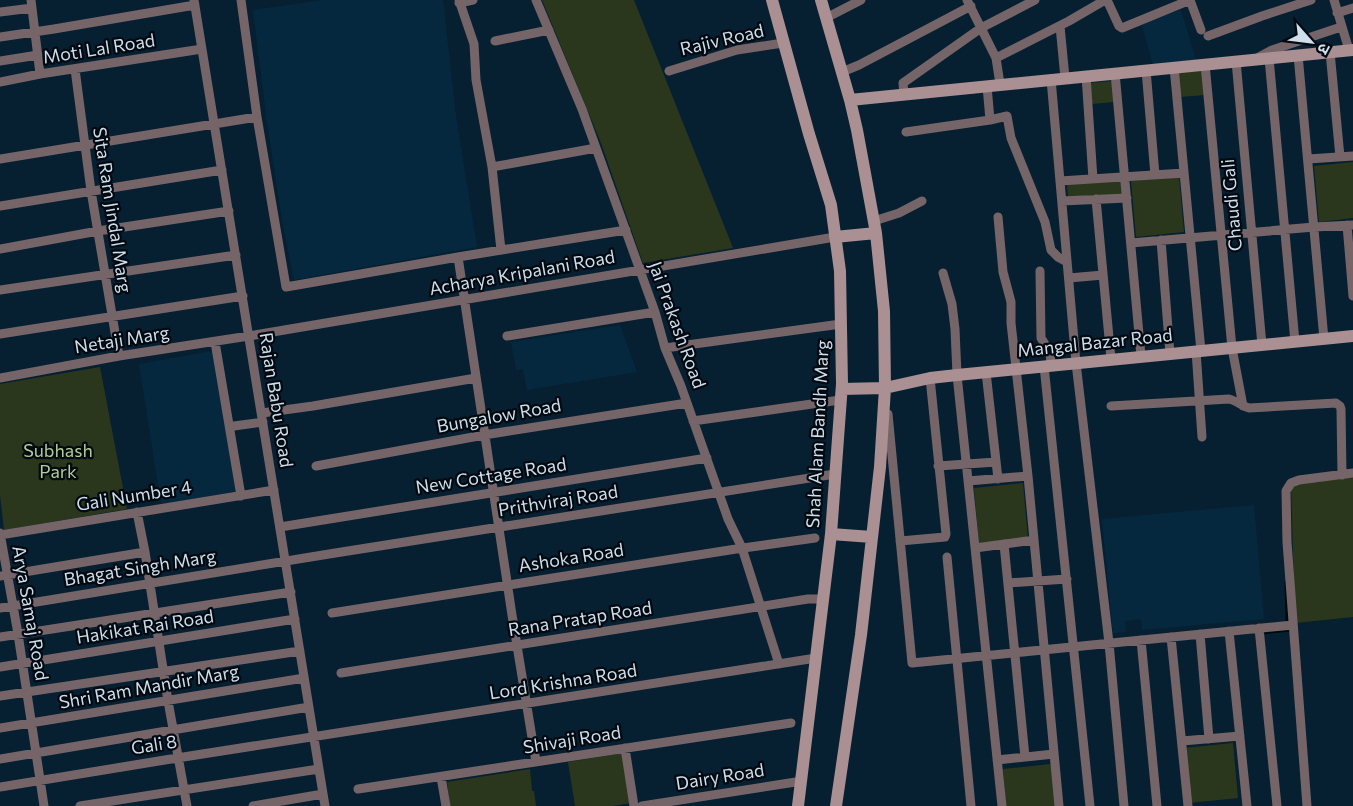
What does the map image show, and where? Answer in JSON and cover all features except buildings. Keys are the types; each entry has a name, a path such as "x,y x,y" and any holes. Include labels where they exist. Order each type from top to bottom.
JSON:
{"street":[{"path":"241,0 257,117 286,287 626,230"},
{"path":"473,0 459,2 474,44 476,80 492,167 501,250"},
{"name":"Jai Prakash Road","path":"536,0 596,148 655,312 665,348 728,519 741,548 779,664"},
{"name":"Shah Alam Bandh Marg","path":"771,0 831,205 840,272 841,395 836,474 824,599 798,806"},
{"path":"821,0 850,100 875,227 884,311 885,388 879,473 861,635 836,806"},
{"path":"826,18 861,0"},
{"path":"1012,0 1017,9"},
{"path":"904,94 903,82 981,28 1035,0"},
{"path":"996,58 1106,0 1122,28 1190,0 1205,33 1311,0"},
{"path":"850,100 1351,50 1341,27 1334,0"},
{"path":"0,36 54,29 195,2"},
{"name":"Rajan Babu Road","path":"195,2 325,806"},
{"path":"842,72 859,65 969,3 996,58 1000,84"},
{"path":"0,12 31,4 40,74"},
{"path":"1337,13 1353,8"},
{"path":"1060,26 1065,78"},
{"path":"1255,59 1272,50 1341,27"},
{"path":"495,41 549,30"},
{"name":"Rajiv Road","path":"669,70 737,50 783,43"},
{"name":"Moti Lal Road","path":"0,82 202,49"},
{"path":"1330,52 1340,157"},
{"path":"0,62 38,55"},
{"path":"1298,55 1324,339"},
{"path":"1269,58 1295,342"},
{"name":"Chaudi Gali","path":"1236,61 1262,345"},
{"path":"1205,64 1232,348 1243,406"},
{"path":"1174,67 1190,237 1202,437"},
{"name":"Sita Ram Jindal Marg","path":"75,69 91,191 119,356"},
{"path":"1146,70 1155,175"},
{"path":"1115,73 1141,356"},
{"path":"1086,76 1093,179"},
{"path":"1051,80 1076,363 1109,643 1124,806"},
{"path":"987,86 990,120"},
{"path":"906,132 1007,116 1011,138 1045,222 1051,250 1067,262"},
{"path":"0,159 257,117"},
{"path":"492,167 596,148"},
{"path":"1308,159 1353,156"},
{"path":"0,206 222,170"},
{"path":"1060,181 1184,173"},
{"path":"1062,201 1127,198"},
{"path":"1096,199 1111,359"},
{"path":"836,237 875,227 922,201"},
{"path":"0,249 229,211"},
{"path":"998,217 1003,272 1011,302 1011,323 1059,806"},
{"path":"1131,243 1350,225 1353,296"},
{"name":"Acharya Kripalani Road","path":"249,336 836,237"},
{"path":"1161,240 1170,354"},
{"path":"0,290 236,255"},
{"path":"458,257 536,762"},
{"path":"1040,271 1041,338 1050,352 1047,365 1090,806"},
{"path":"943,273 952,304 956,339 957,375 1002,806"},
{"path":"1068,278 1103,275"},
{"path":"0,334 243,296"},
{"path":"507,336 655,312"},
{"path":"665,348 841,324"},
{"name":"Netaji Marg","path":"0,378 119,356 249,336"},
{"name":"Mangal Bazar Road","path":"841,395 930,378 1353,336"},
{"path":"215,342 241,496"},
{"path":"986,372 998,479"},
{"path":"234,426 262,417 313,406 476,378"},
{"path":"900,541 945,537 946,534 930,378"},
{"path":"885,388 912,663 1293,625"},
{"path":"693,421 841,395"},
{"path":"1111,405 1230,399 1249,408 1336,403 1341,409 1342,475"},
{"name":"Bungalow Road","path":"316,466 484,435 687,403"},
{"name":"New Cottage Road","path":"280,527 707,458"},
{"path":"938,466 996,462"},
{"path":"879,473 894,479"},
{"path":"1307,806 1287,542 1286,491 1291,483 1299,480 1353,473"},
{"name":"Prithviraj Road","path":"285,561 836,474"},
{"path":"969,482 1028,476"},
{"name":"Gali Number 4","path":"0,534 274,490"},
{"path":"137,512 177,758 187,806"},
{"name":"Arya Samaj Road","path":"0,534 4,576 18,634 44,806"},
{"path":"831,534 872,537"},
{"name":"Ashoka Road","path":"332,613 815,538"},
{"path":"975,548 1034,540"},
{"path":"1004,544 1025,757"},
{"path":"4,576 145,552"},
{"path":"947,556 971,806"},
{"name":"Bhagat Singh Marg","path":"0,608 285,561"},
{"path":"1008,584 1067,579"},
{"path":"0,637 291,592"},
{"name":"Rana Pratap Road","path":"341,673 808,599 824,599"},
{"name":"Hakikat Rai Road","path":"0,667 295,619"},
{"path":"1259,628 1277,806"},
{"path":"1230,632 1247,806"},
{"path":"1200,634 1209,739"},
{"path":"1171,637 1188,806"},
{"path":"1141,640 1156,806"},
{"path":"0,696 300,651"},
{"name":"Lord Krishna Road","path":"314,737 816,658"},
{"name":"Shri Ram Mandir Marg","path":"0,728 304,678"},
{"path":"0,759 309,707"},
{"name":"Shivaji Road","path":"358,789 791,723"},
{"path":"1182,741 1240,736"},
{"name":"Gali 8","path":"0,787 314,737"},
{"path":"625,748 634,806"},
{"path":"997,760 1054,754"},
{"path":"80,806 319,769"},
{"path":"441,777 446,806"},
{"name":"Dairy Road","path":"642,806 802,781"},
{"path":"253,806 323,794"}],"shaded area":[{"path":"323,0 443,0 456,116 477,247 294,280 267,122 253,10"},
{"path":"1181,10 1196,60 1153,65 1141,22"},
{"path":"620,325 637,372 527,390 523,369 516,370 511,342"},
{"path":"213,351 236,492 161,504 139,364"},
{"path":"1254,505 1264,619 1142,630 1141,619 1125,621 1126,632 1113,633 1102,519"}],"green space":[{"path":"542,0 634,0 733,248 643,263 601,143"},
{"path":"1202,68 1205,95 1179,97 1177,70"},
{"path":"1112,81 1114,102 1092,104 1090,83"},
{"path":"1353,162 1353,218 1319,222 1314,166"},
{"path":"1179,177 1184,232 1136,237 1131,181"},
{"path":"1122,181 1123,195 1068,197 1067,183"},
{"name":"Subhash Park","path":"100,367 127,509 4,530 0,495 0,384"},
{"path":"1353,473 1353,617 1295,623 1291,483"},
{"path":"1023,483 1028,539 979,544 974,488"},
{"path":"1233,743 1238,798 1189,803 1184,748"},
{"path":"623,753 631,803 612,806 575,806 568,762"},
{"path":"1051,764 1056,806 1006,806 1003,769"},
{"path":"530,769 536,806 450,806 447,782"}],"waterway":[{"path":"1286,582 1287,621"},
{"path":"1261,633 1291,630"}]}
